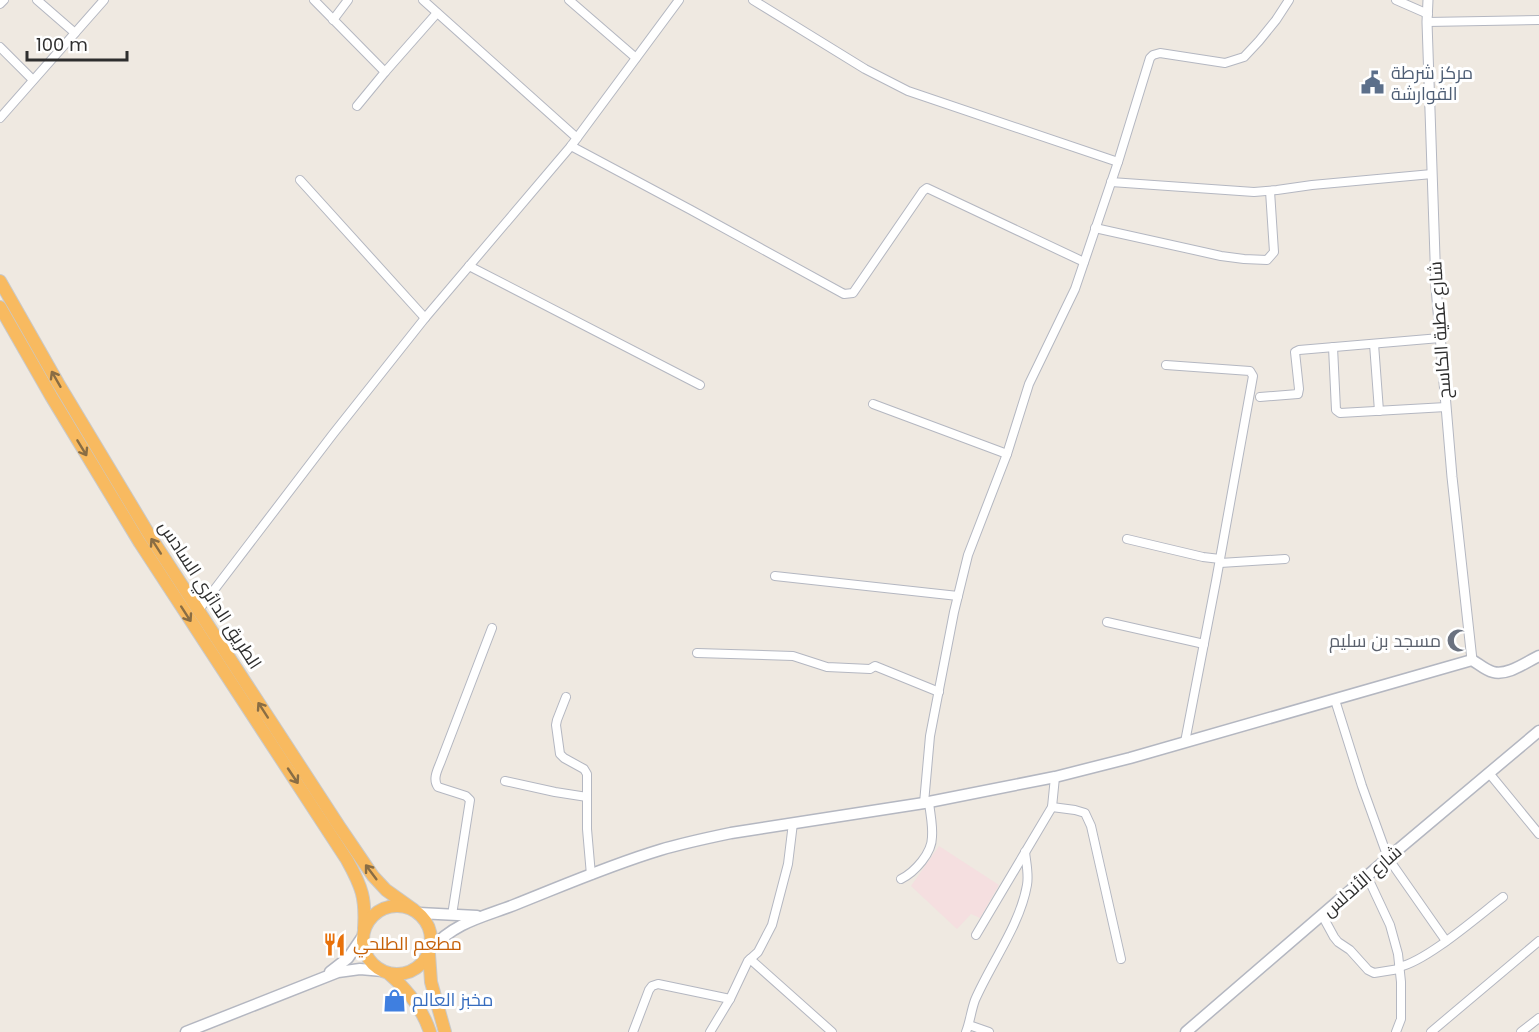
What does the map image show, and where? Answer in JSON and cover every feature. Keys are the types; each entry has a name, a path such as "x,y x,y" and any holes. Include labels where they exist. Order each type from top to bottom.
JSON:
{"highway":[{"name":"الطريق الدائري السادس","path":"0,281 104,460 198,611 373,876 386,890 426,921 432,939 431,982 445,1032"},
{"name":"الطريق الدائري السادس","path":"0,307 134,533 347,860 364,896 366,909 363,947 367,957 409,993 430,1032"},
{"path":"364,933 369,920 385,908 395,905 405,906 417,912"},
{"path":"385,972 401,975 413,971 423,963 430,951"}],"main road":[{"path":"430,951 444,935 480,916 513,906 660,850 701,839 927,802 1056,777 1472,660 1492,672 1499,673 1514,669 1539,656"},
{"name":"شارع الأندلس","path":"1186,1032 1539,731"},
{"path":"417,912 480,916"},
{"path":"325,976 348,958 364,933"},
{"path":"192,1031 325,976 349,969 385,972"}],"street":[{"path":"0,4 4,0"},
{"path":"37,0 75,33"},
{"path":"0,118 104,0"},
{"path":"314,0 385,72"},
{"path":"333,20 348,0"},
{"path":"423,0 577,138"},
{"path":"569,0 636,58"},
{"path":"198,611 425,318 571,146 679,0"},
{"path":"753,0 865,69 908,91 1118,162"},
{"path":"901,879 916,868 931,845 933,836 927,802 930,736 968,555 1007,454 1029,384 1075,290 1150,58 1160,53 1226,63 1244,57 1254,48 1289,0"},
{"path":"1396,0 1427,18 1539,20"},
{"name":"شارع عطية الكاسح","path":"1428,0 1436,287 1452,477 1472,660"},
{"path":"357,106 437,13"},
{"path":"0,47 33,80"},
{"path":"571,146 844,294 853,292 927,188 1084,262"},
{"path":"1111,182 1254,192 1432,174"},
{"path":"300,180 425,318"},
{"path":"1095,228 1221,256 1267,260 1274,252 1270,191"},
{"path":"469,266 700,385"},
{"path":"1260,397 1298,394 1295,352 1299,350 1440,338"},
{"path":"1374,344 1379,411"},
{"path":"1333,347 1336,410 1340,413 1446,407"},
{"path":"1166,365 1250,371 1253,376 1185,742"},
{"path":"873,404 1007,454"},
{"path":"1127,539 1220,561 1285,560"},
{"path":"774,576 958,596"},
{"path":"1107,622 1204,644"},
{"path":"452,915 470,800 466,796 438,787 435,778 492,628"},
{"path":"697,653 793,656 832,668 870,669 875,666 939,692"},
{"path":"566,697 557,720 559,749 562,756 586,771 591,875"},
{"path":"1335,700 1388,858 1446,941"},
{"path":"1490,772 1539,834"},
{"path":"976,935 1052,807 1056,777"},
{"path":"505,781 587,797"},
{"path":"1052,807 1085,813 1091,826 1120,959"},
{"path":"710,1032 730,999 746,964 758,952 772,925 788,864 793,823"},
{"path":"989,1032 967,1028 975,1000 1020,909 1027,884 1028,869 1025,852"},
{"path":"1367,876 1395,939 1402,1005 1398,1031"},
{"path":"1322,915 1338,942 1350,950 1374,974 1414,963 1503,897"},
{"path":"1431,1032 1539,941"},
{"path":"750,959 832,1032"},
{"path":"634,1032 649,990 655,985 730,999"},
{"path":"1521,1032 1539,1018"}],"shaded area":[{"path":"939,846 999,885 980,918 971,914 957,929 911,886"}],"place":[{"name":"مركز شرطة القوارشة","path":"1373,83"},
{"name":"مسجد بن سليم","path":"1459,641"},
{"name":"مطعم الطلحي","path":"335,944"},
{"name":"مخبز العالم","path":"394,1000"}]}
